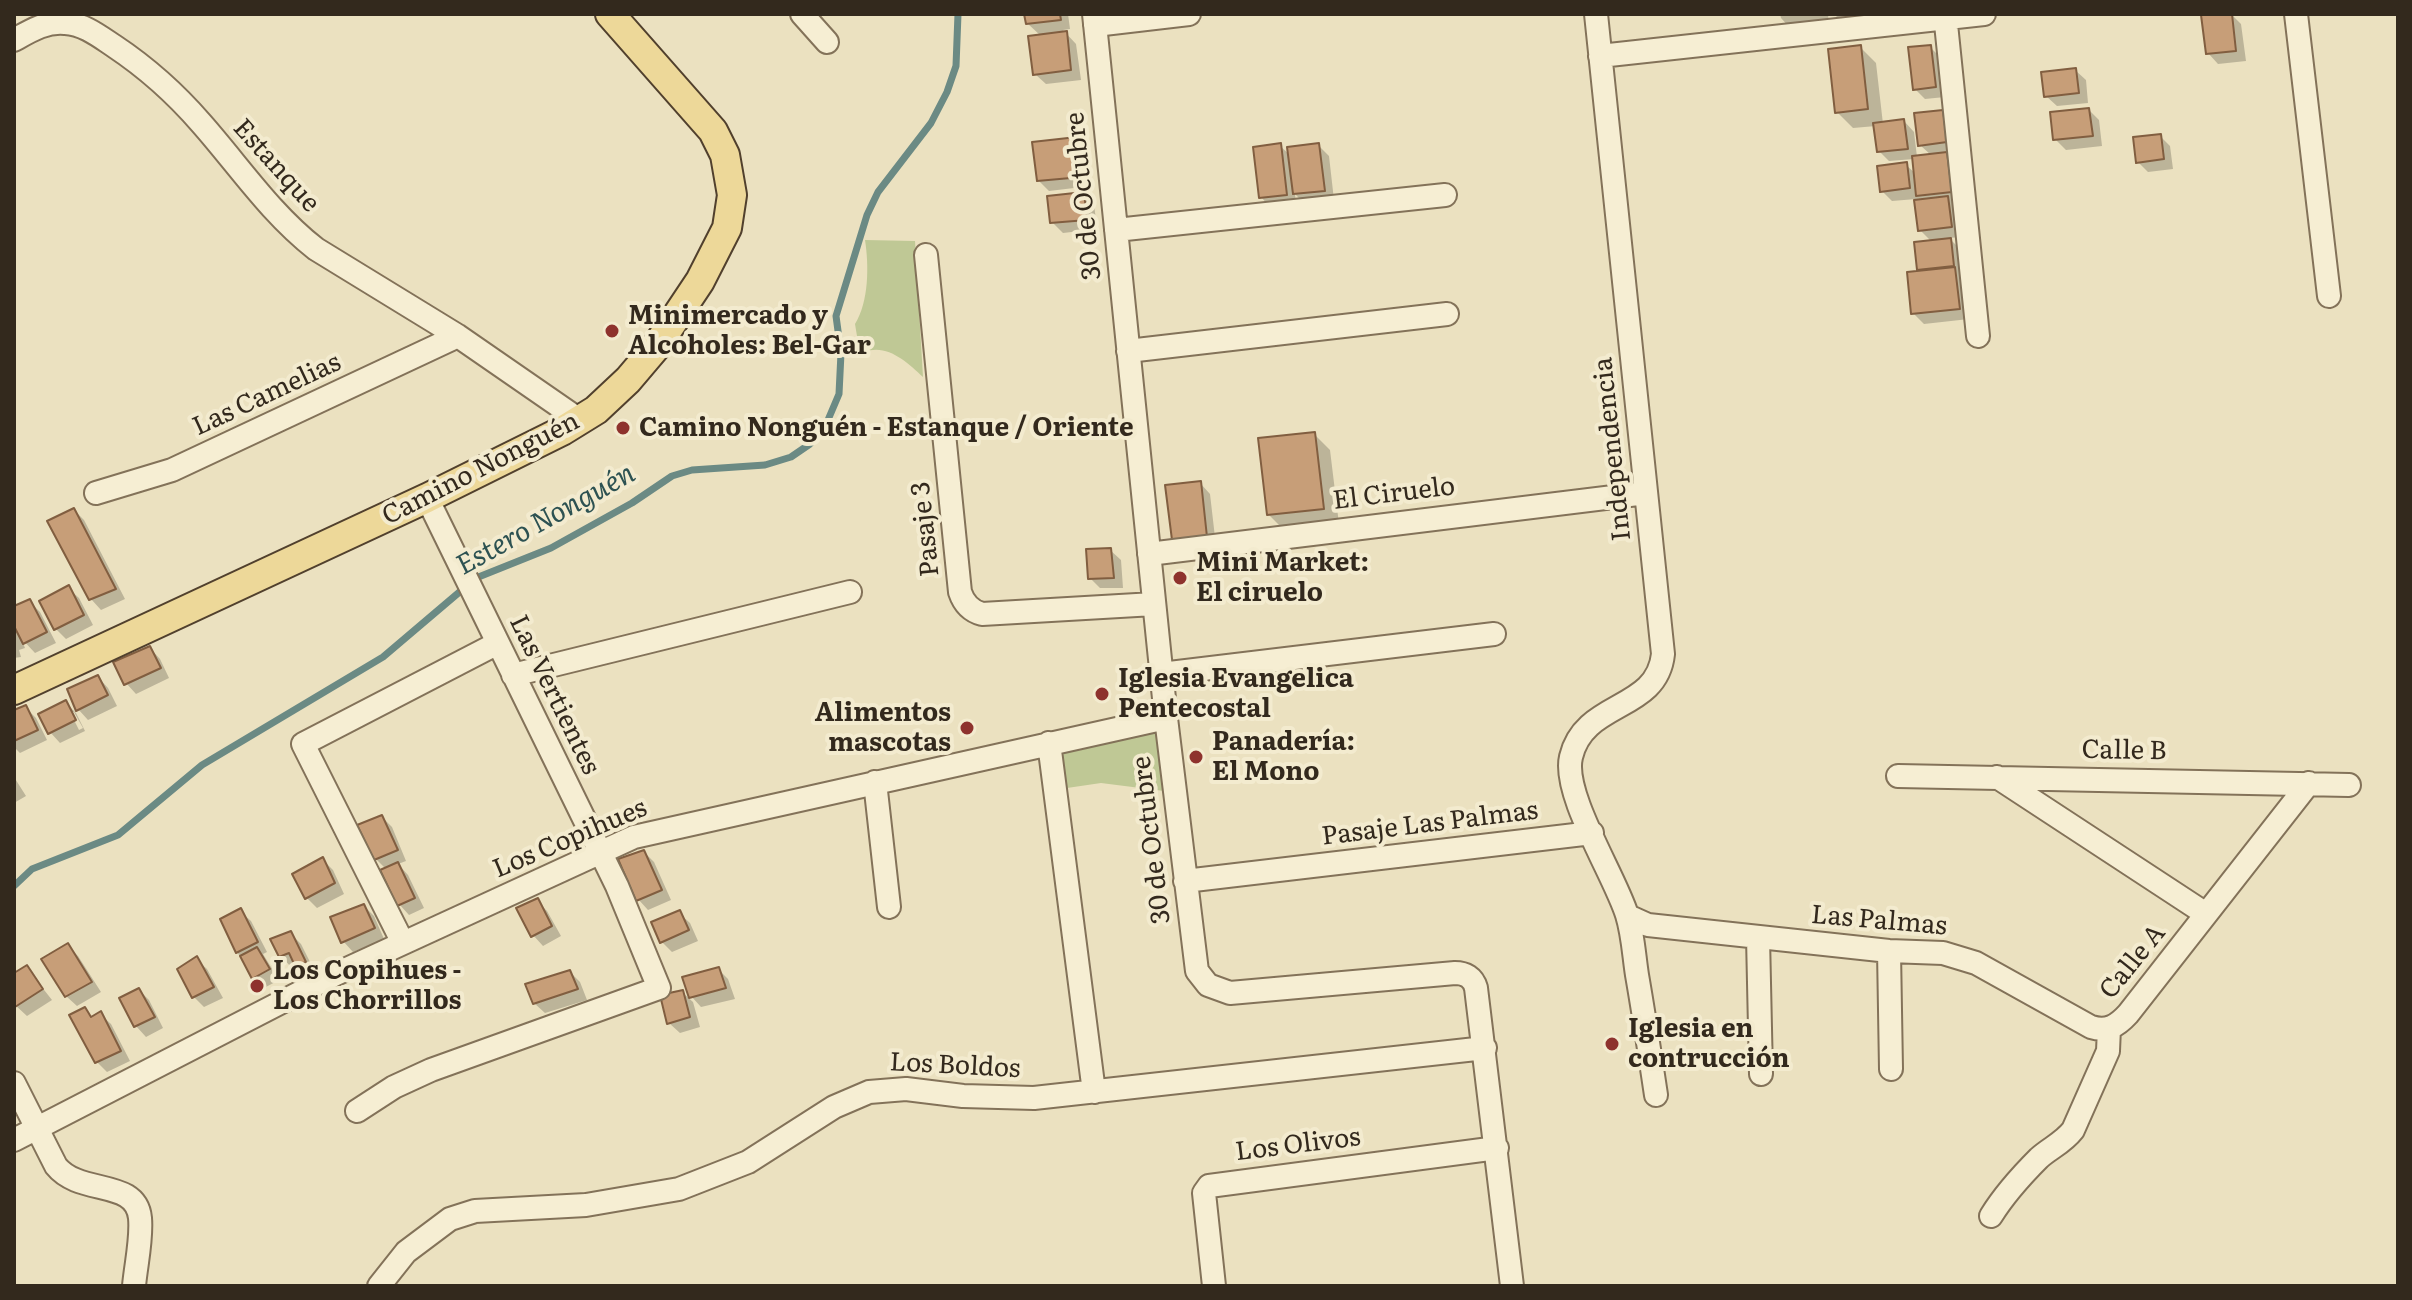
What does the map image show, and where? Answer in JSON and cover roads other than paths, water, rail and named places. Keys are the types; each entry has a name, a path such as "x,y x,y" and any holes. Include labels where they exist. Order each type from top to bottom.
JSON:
{"main road":[{"name":"Camino Nonguén","path":"14,690 427,498 581,421 628,380 656,347 712,259 727,228 732,195 725,155 713,131 610,14"}],"street":[{"path":"802,14 827,42"},
{"path":"1094,19 1189,14"},
{"name":"Independencia","path":"1592,833 1571,782 1573,750 1592,722 1653,684 1662,665 1663,654 1596,14"},
{"path":"1600,56 1984,14"},
{"path":"2296,14 2329,296"},
{"path":"1945,16 1978,336"},
{"name":"30 de Octubre","path":"1094,19 1194,963 1202,979 1215,989 1230,993 1462,973 1472,979 1485,1048 1512,1286"},
{"name":"Estanque","path":"14,40 38,27 61,22 75,24 98,35 138,62 176,96 270,207 316,249 458,336 581,421"},
{"path":"1116,230 1445,195"},
{"name":"Pasaje 3","path":"926,255 960,592 965,603 982,614 1154,604"},
{"path":"1128,351 1447,314"},
{"name":"Las Camelias","path":"96,493 172,470 458,336"},
{"name":"El Ciruelo","path":"1149,554 1646,493"},
{"name":"Las Vertientes","path":"357,1111 394,1087 431,1070 659,988 633,921 427,498"},
{"path":"513,675 850,592"},
{"path":"1161,674 1494,634"},
{"path":"403,943 303,744 498,643"},
{"name":"Los Copihues","path":"14,1140 321,981 599,852 658,830 1166,718"},
{"path":"1049,743 1094,1092"},
{"name":"Calle B","path":"1898,776 2349,785"},
{"path":"1996,776 2206,914"},
{"path":"875,782 889,907"},
{"name":"Calle A","path":"1991,1216 2002,1199 2042,1155 2066,1139 2073,1130 2108,1051 2109,1028 2128,1014 2309,783"},
{"path":"1592,833 1628,916 1656,1095"},
{"name":"Pasaje Las Palmas","path":"1185,881 1592,833"},
{"name":"Las Palmas","path":"1628,916 1648,925 1889,951 1943,953 1976,963 2091,1027 2100,1030 2109,1028"},
{"path":"1758,937 1761,1074"},
{"path":"1889,951 1891,1069"},
{"name":"Los Boldos","path":"379,1286 406,1252 450,1219 475,1211 586,1205 679,1189 748,1162 834,1107 869,1092 906,1089 999,1099 1094,1092 1485,1048"},
{"path":"14,1083 56,1166 65,1177 123,1192 135,1201 140,1217 134,1286"},
{"name":"Los Olivos","path":"1214,1286 1204,1193 1209,1186 1497,1148"}],"waterway":[{"name":"Estero Nonguén","path":"14,886 32,869 118,835 202,765 383,657 476,578 551,548 632,503 672,476 692,470 765,465 791,457 810,444 825,427 839,394 841,353 836,316 867,215 878,192 931,123 947,92 956,66 958,14"}],"place":[{"name":"Minimercado y Alcoholes: Bel-Gar","path":"612,331"},
{"name":"Camino Nonguén - Estanque / Oriente","path":"623,428"},
{"name":"Mini Market: El ciruelo","path":"1180,578"},
{"name":"Iglesia Evangelica Pentecostal","path":"1102,694"},
{"name":"Alimentos mascotas","path":"967,728"},
{"name":"Panadería: El Mono","path":"1196,757"},
{"name":"Los Copihues - Los Chorrillos","path":"257,986"},
{"name":"Iglesia en contrucción","path":"1612,1044"}]}
